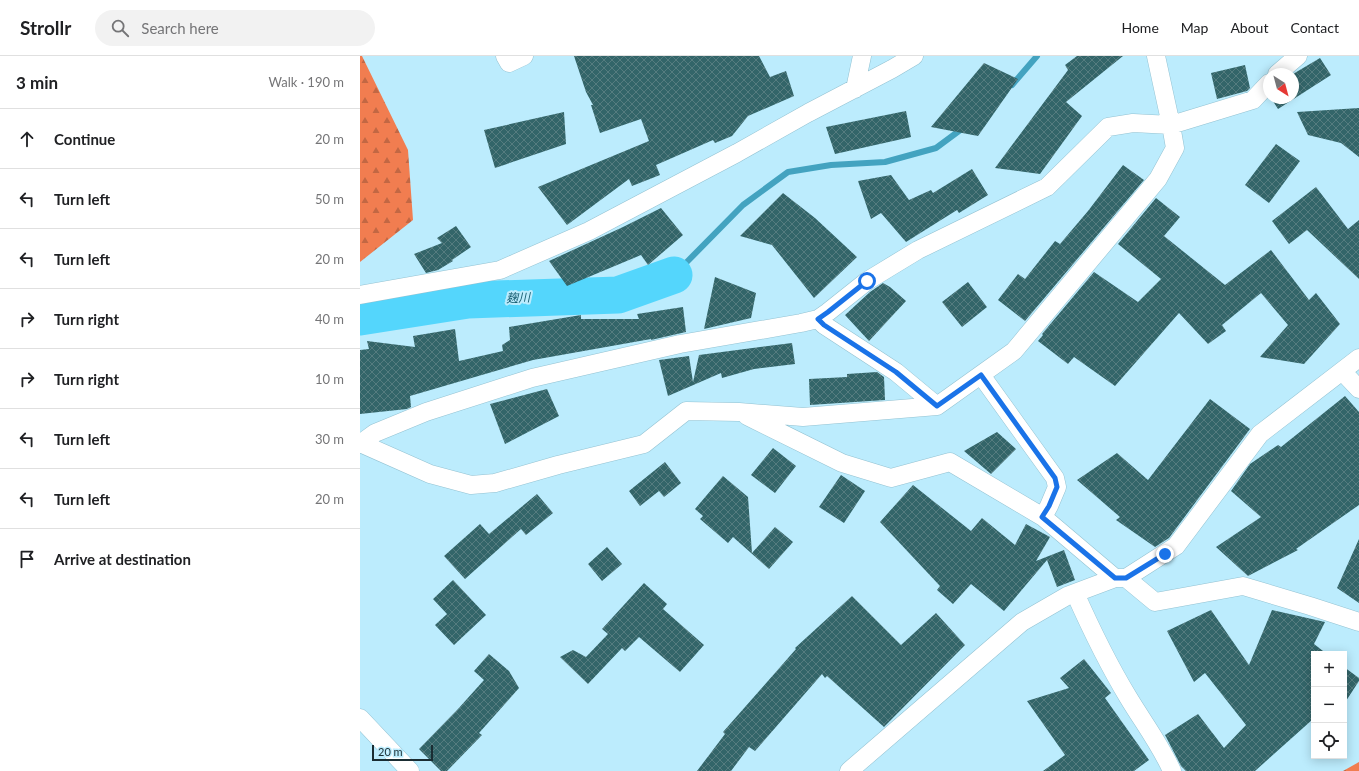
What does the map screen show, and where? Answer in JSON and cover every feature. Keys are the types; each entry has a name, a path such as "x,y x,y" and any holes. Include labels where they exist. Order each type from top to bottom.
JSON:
{"street":[{"path":"505,56 509,63 524,56"},
{"path":"855,89 862,56"},
{"path":"360,295 500,270 589,231 737,153 914,56"},
{"path":"360,444 430,474 471,485 495,483 558,465 644,444 686,411 739,412 803,417 937,406 1014,351 1158,179 1175,148 1156,56"},
{"path":"1284,68 1298,56"},
{"path":"360,444 375,433 426,412 532,378 680,344 818,319 867,281 918,250 1047,186 1108,127 1133,123 1171,125 1253,100 1263,89"},
{"path":"818,319 824,325 896,372 937,406"},
{"path":"849,771 1022,622 1067,596 1120,578 1176,546 1260,434 1359,358"},
{"path":"1342,371 1359,390"},
{"path":"981,375 1055,478 1057,487 1049,506 1042,517"},
{"path":"739,412 842,463 891,478 950,462 1042,517 1120,578 1155,602 1243,586 1359,622"},
{"path":"1075,593 1092,631 1127,696 1164,752 1172,771"},
{"path":"360,718 410,771"}],"green space":[{"path":"360,56 362,56 408,150 413,220 360,262"},
{"path":"1359,762 1359,771 1343,771"}],"building":[{"path":"574,56 759,56 770,77 786,71 794,96 748,116 732,136 715,143 713,140 656,165 660,175 632,186 629,179 567,225 538,187 649,141 641,119 600,133 591,105 593,105 586,92"},
{"path":"1077,56 1123,56 1066,102 1082,116 1040,174 995,168 1068,70 1065,65"},
{"path":"1320,58 1331,75 1299,96 1299,70"},
{"path":"984,63 1018,79 978,136 931,127"},
{"path":"1245,65 1250,88 1247,91 1217,99 1211,73"},
{"path":"1275,104 1286,104 1278,109"},
{"path":"1359,108 1359,157 1341,143 1308,135 1297,112"},
{"path":"906,111 911,137 835,154 826,127"},
{"path":"564,112 566,144 495,168 484,130"},
{"path":"1276,144 1300,161 1269,203 1245,185"},
{"path":"1123,165 1144,180 1025,321 998,300 1018,274 1025,279 1055,241 1060,244 1088,211"},
{"path":"972,169 988,195 959,213 957,210 906,242 881,213 871,219 858,181 891,175 909,200 931,190 933,193"},
{"path":"1316,187 1348,229 1359,220 1359,279 1307,230 1289,244 1272,221"},
{"path":"783,193 815,218 857,257 814,298 772,245 740,236"},
{"path":"1156,198 1180,217 1164,236 1225,285 1271,250 1309,300 1316,293 1340,324 1304,364 1260,357 1288,325 1261,293 1222,325 1226,331 1208,344 1179,313 1115,386 1074,357 1068,364 1038,341 1043,335 1042,334 1094,272 1138,302 1161,279 1118,244"},
{"path":"661,208 683,235 648,265 641,255 567,286 549,261 623,227"},
{"path":"456,226 471,247 438,270 426,273 414,254 442,243 437,238"},
{"path":"715,277 756,293 751,318 704,329"},
{"path":"968,282 987,307 962,327 942,302"},
{"path":"883,283 906,301 869,341 845,315 870,292"},
{"path":"683,307 686,332 651,340 533,360 410,396 411,407 407,409 360,414 360,350 369,349 367,341 415,347 413,336 455,329 459,361 503,351 502,345 510,340 509,327 581,315 581,319 639,319 637,314"},
{"path":"792,343 795,364 754,369 722,378 721,373 668,396 659,360 689,356 693,382 699,355"},
{"path":"877,372 884,377 885,400 810,405 809,379 847,377 847,374"},
{"path":"547,389 559,416 505,444 490,404"},
{"path":"1345,396 1359,412 1359,505 1296,549 1298,550 1248,576 1216,547 1261,517 1231,491 1250,464 1278,445 1281,447"},
{"path":"1210,399 1250,429 1169,538 1155,547 1116,520 1120,517 1077,480 1117,453 1148,480"},
{"path":"997,432 1016,449 991,474 964,451"},
{"path":"773,448 796,466 775,493 751,475"},
{"path":"665,462 681,483 664,497 659,491 640,506 629,491"},
{"path":"841,475 865,491 844,523 819,507"},
{"path":"723,476 748,497 752,553 775,527 793,542 769,569 733,537 728,543 700,519 703,516 695,509"},
{"path":"913,485 971,531 982,518 1015,545 1026,524 1050,537 1036,561 1064,550 1075,580 1057,587 1047,560 1004,611 971,584 953,604 937,590 940,586 880,522"},
{"path":"537,494 553,513 526,535 521,529 465,579 444,556 480,524 489,534"},
{"path":"1359,539 1359,603 1337,588"},
{"path":"607,547 622,564 602,581 588,564"},
{"path":"453,580 486,615 454,645 435,625 447,614 433,599"},
{"path":"644,583 667,604 663,609 704,645 680,672 639,637 625,651 622,648 588,684 560,657 573,650 586,657 608,634 602,629"},
{"path":"852,596 901,645 936,613 965,645 884,727 827,676 825,678 822,674 755,751 749,747 731,771 697,771 725,734 723,732 796,649 795,648"},
{"path":"1211,610 1249,665 1272,610 1325,622 1314,644 1323,651 1311,651 1311,721 1255,771 1186,771 1181,766 1165,735 1198,714 1224,748 1246,725 1205,673 1194,682 1167,631"},
{"path":"489,654 509,671 519,688 479,733 482,735 447,771 441,771 419,749 484,680 474,671"},
{"path":"1084,659 1111,693 1105,698 1149,760 1134,771 1043,771 1065,755 1027,701 1069,688 1060,678"},
{"path":"1347,669 1359,678 1359,681 1347,699"}],"waterway":[{"path":"1012,85 1037,56"},
{"path":"674,275 743,205 788,172 831,165 885,162 936,148 963,128"},
{"name":"麹川","path":"360,317 468,300 618,295 674,275"}],"route":[{"path":"867,281 818,319 824,325 896,372 937,406 981,375 1055,478 1057,487 1049,506 1042,517 1115,578 1126,578 1165,554"}]}
